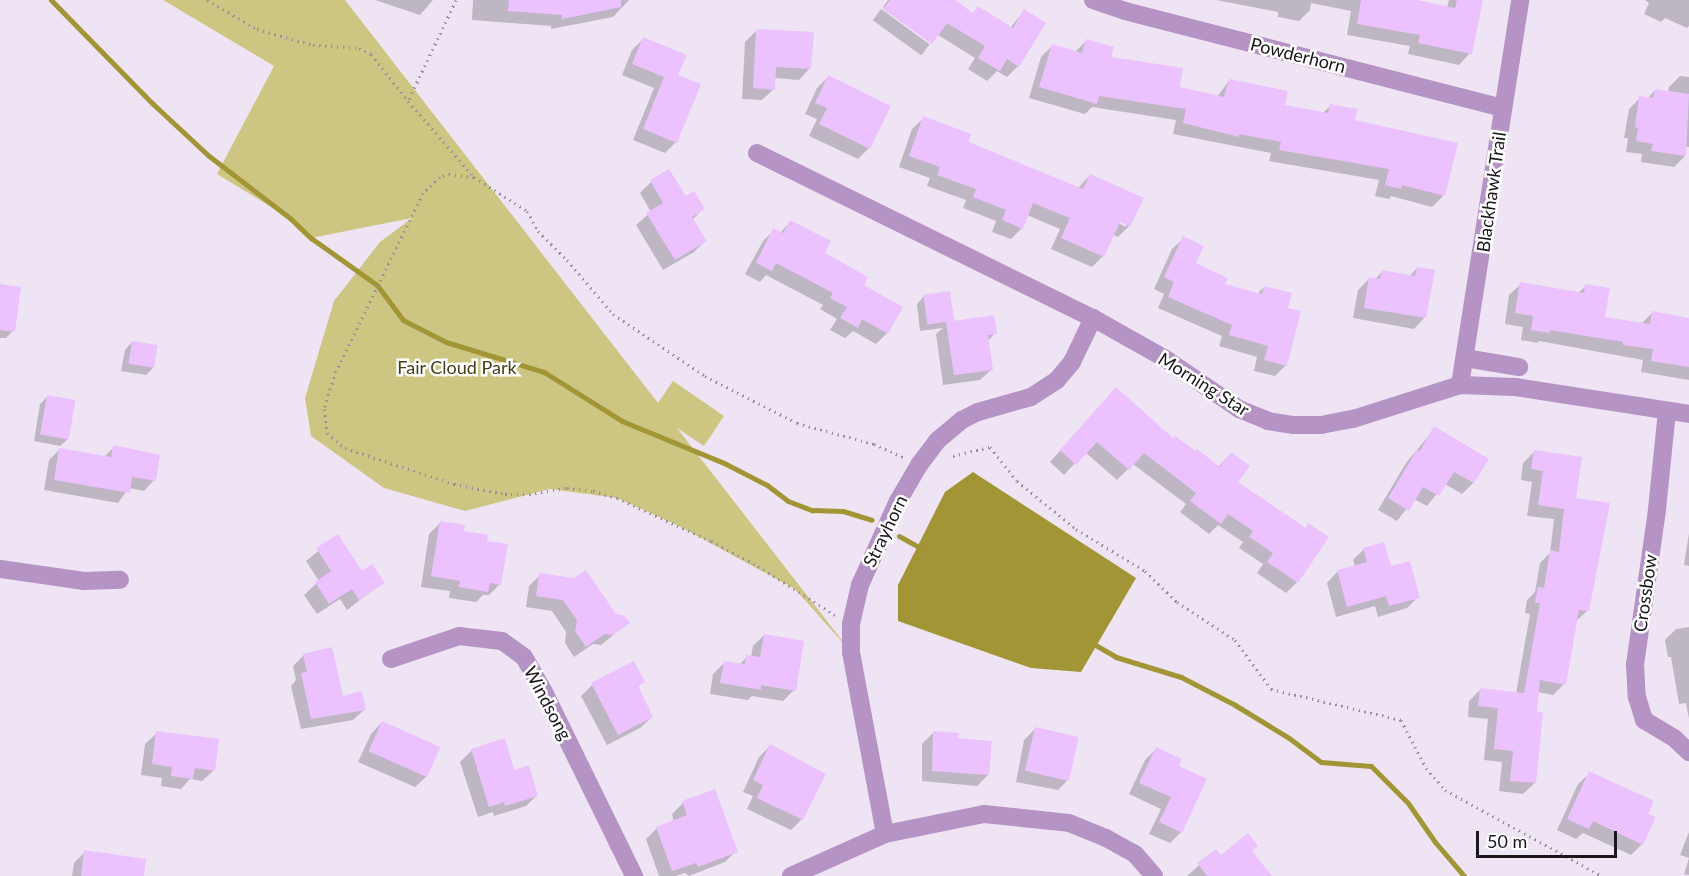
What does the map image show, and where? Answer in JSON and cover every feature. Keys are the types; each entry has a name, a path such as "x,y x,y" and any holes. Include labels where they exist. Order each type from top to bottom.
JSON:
{"street":[{"name":"Powderhorn","path":"1093,0 1125,11 1503,108"},
{"name":"Blackhawk Trail","path":"1460,385 1520,0"},
{"name":"Morning Star","path":"757,153 1093,318 1164,358 1239,409 1268,421 1294,425 1322,425 1353,419 1460,385 1515,387 1689,414"},
{"name":"Strayhorn","path":"885,834 852,652 851,624 860,585 898,501 919,465 938,441 962,420 978,412 1031,397 1057,380 1072,362 1093,318"},
{"path":"1465,358 1519,367"},
{"name":"Crossbow","path":"1667,411 1657,510 1635,664 1637,697 1644,720 1674,738 1689,752"},
{"path":"0,569 84,581 120,580"},
{"name":"Windsong","path":"391,659 459,636 502,641 524,657 544,692 634,876"},
{"path":"791,876 885,834 984,814 1069,823 1106,838 1135,854 1155,876"}],"path":[{"path":"207,0 257,29 313,45 359,48 371,54 408,101 474,177 526,211 538,231 613,314 705,375 797,423 874,444 919,465"},
{"path":"408,101 456,0"},
{"path":"474,177 450,174 440,177 423,193 336,371 324,409 327,433 345,448 463,487 505,494 529,494 567,488 593,491 617,498 758,566 851,624"},
{"path":"953,456 990,447 1017,481 1076,529 1145,571 1177,602 1235,640 1271,689 1401,720 1426,768 1445,790 1602,876"}],"green space":[{"name":"Fair Cloud Park","path":"163,0 345,0 658,403 673,381 724,416 704,446 677,428 851,652 795,589 679,526 617,498 550,489 465,511 384,488 311,436 305,398 334,301 380,242 412,218 311,238 291,219 217,174 274,66"}],"shaded area":[{"path":"973,472 1136,578 1081,672 1031,668 898,621 898,585 945,492"}],"building":[{"path":"509,0 621,0 621,7 562,19 562,15 508,11"},
{"path":"890,0 955,0 973,13 978,6 1013,28 1024,9 1046,23 1019,67 1007,59 1000,71 978,58 985,46 947,23 932,44 883,9"},
{"path":"1361,0 1417,0 1455,8 1457,0 1483,0 1472,54 1418,43 1420,35 1357,24"},
{"path":"756,29 814,32 811,69 776,67 775,90 753,88"},
{"path":"643,37 687,55 678,75 701,84 677,143 643,129 664,77 632,64"},
{"path":"1086,39 1114,47 1111,57 1183,68 1180,87 1224,97 1229,79 1288,91 1285,105 1328,113 1330,104 1358,109 1355,120 1458,143 1445,196 1402,185 1401,189 1385,185 1389,169 1279,150 1281,142 1239,134 1239,137 1183,123 1186,109 1099,96 1097,104 1039,87 1052,44 1082,53"},
{"path":"828,75 891,106 870,149 819,124 827,108 815,103"},
{"path":"1655,89 1689,94 1686,156 1651,151 1653,144 1636,141 1638,128 1635,127 1639,96 1653,98"},
{"path":"923,116 971,134 969,142 1083,189 1090,174 1144,198 1130,227 1120,222 1104,257 1061,238 1070,218 1033,203 1023,229 1002,220 1006,210 973,197 976,189 937,175 940,167 909,156"},
{"path":"669,169 686,196 694,191 705,209 692,217 707,241 675,260 646,213 663,203 650,180"},
{"path":"790,220 831,241 825,253 868,277 864,285 903,307 888,334 862,319 858,328 840,318 847,307 830,298 833,293 776,263 772,271 756,263 773,228 783,233"},
{"path":"1183,236 1204,246 1196,263 1228,278 1225,284 1262,294 1264,286 1292,293 1288,308 1301,311 1287,366 1264,360 1268,346 1229,335 1232,325 1168,297 1174,282 1164,277"},
{"path":"1417,267 1435,270 1426,318 1364,308 1369,277 1380,279 1382,270 1415,276"},
{"path":"1520,282 1584,293 1585,284 1610,288 1605,317 1650,324 1652,311 1689,318 1689,367 1651,361 1653,349 1550,330 1550,333 1531,330 1533,316 1515,313"},
{"path":"0,284 21,287 15,332 0,330"},
{"path":"950,291 954,321 927,324 923,295"},
{"path":"994,315 997,334 988,335 993,370 954,375 946,322"},
{"path":"132,341 158,345 154,368 128,364"},
{"path":"1116,387 1173,438 1175,436 1196,451 1197,449 1220,467 1231,452 1250,466 1238,482 1306,528 1308,523 1329,537 1298,583 1267,562 1273,553 1249,537 1253,531 1228,514 1221,524 1190,501 1196,493 1144,453 1129,470 1097,442 1076,465 1060,450"},
{"path":"47,395 76,400 69,439 40,434"},
{"path":"1434,426 1489,459 1474,483 1454,472 1439,496 1423,487 1409,511 1388,498"},
{"path":"113,445 160,455 156,481 132,477 130,493 54,480 59,448 111,457"},
{"path":"1534,450 1582,457 1576,498 1610,503 1589,611 1579,610 1566,685 1540,680 1537,712 1543,712 1536,783 1510,781 1513,751 1494,749 1498,708 1478,706 1480,688 1524,693 1540,603 1535,603 1538,587 1544,588 1550,550 1559,552 1564,509 1538,505 1543,471 1531,469"},
{"path":"440,521 465,525 464,531 488,535 487,541 508,544 501,585 490,583 488,592 459,587 460,581 431,576"},
{"path":"338,534 362,571 372,564 385,583 359,600 352,589 329,604 315,582 331,571 316,548"},
{"path":"1384,542 1391,566 1410,561 1420,598 1389,606 1386,596 1347,607 1337,570 1367,562 1363,548"},
{"path":"586,570 616,614 624,615 630,623 613,635 605,634 586,647 575,631 577,620 563,600 536,596 539,573 574,578"},
{"path":"764,634 804,641 796,691 761,685 761,690 720,683 724,661 745,664 746,655 760,657"},
{"path":"332,647 343,696 362,691 366,710 311,719 301,673 307,672 303,654"},
{"path":"634,661 645,682 638,686 653,717 618,735 591,683"},
{"path":"382,721 440,747 427,777 369,751"},
{"path":"1035,727 1079,737 1069,781 1025,771"},
{"path":"156,731 219,739 215,771 195,768 193,779 171,776 172,767 152,764"},
{"path":"933,731 959,733 958,738 992,741 989,775 932,771"},
{"path":"505,738 514,770 529,765 538,796 505,806 504,802 489,807 471,749"},
{"path":"770,744 826,774 803,820 757,798 763,785 753,780"},
{"path":"1156,747 1182,759 1179,766 1207,779 1182,833 1159,822 1171,797 1139,783"},
{"path":"1589,771 1654,801 1648,814 1656,817 1643,845 1593,821 1589,829 1567,819"},
{"path":"715,789 738,852 698,867 696,863 672,871 656,827 687,815 682,801"},
{"path":"1248,833 1258,846 1252,851 1272,876 1207,876 1197,863 1216,849 1221,855"},
{"path":"84,850 146,859 144,876 81,876"}],"waterway":[{"path":"51,0 153,104 209,156 291,219 311,238 377,285 403,320 446,342 544,372 622,421 724,463 767,485 788,501 812,510 843,511 872,520"},
{"path":"899,536 922,549"},
{"path":"1092,643 1116,657 1181,677 1235,705 1289,738 1321,762 1371,766 1408,803 1435,842 1464,876"}]}
